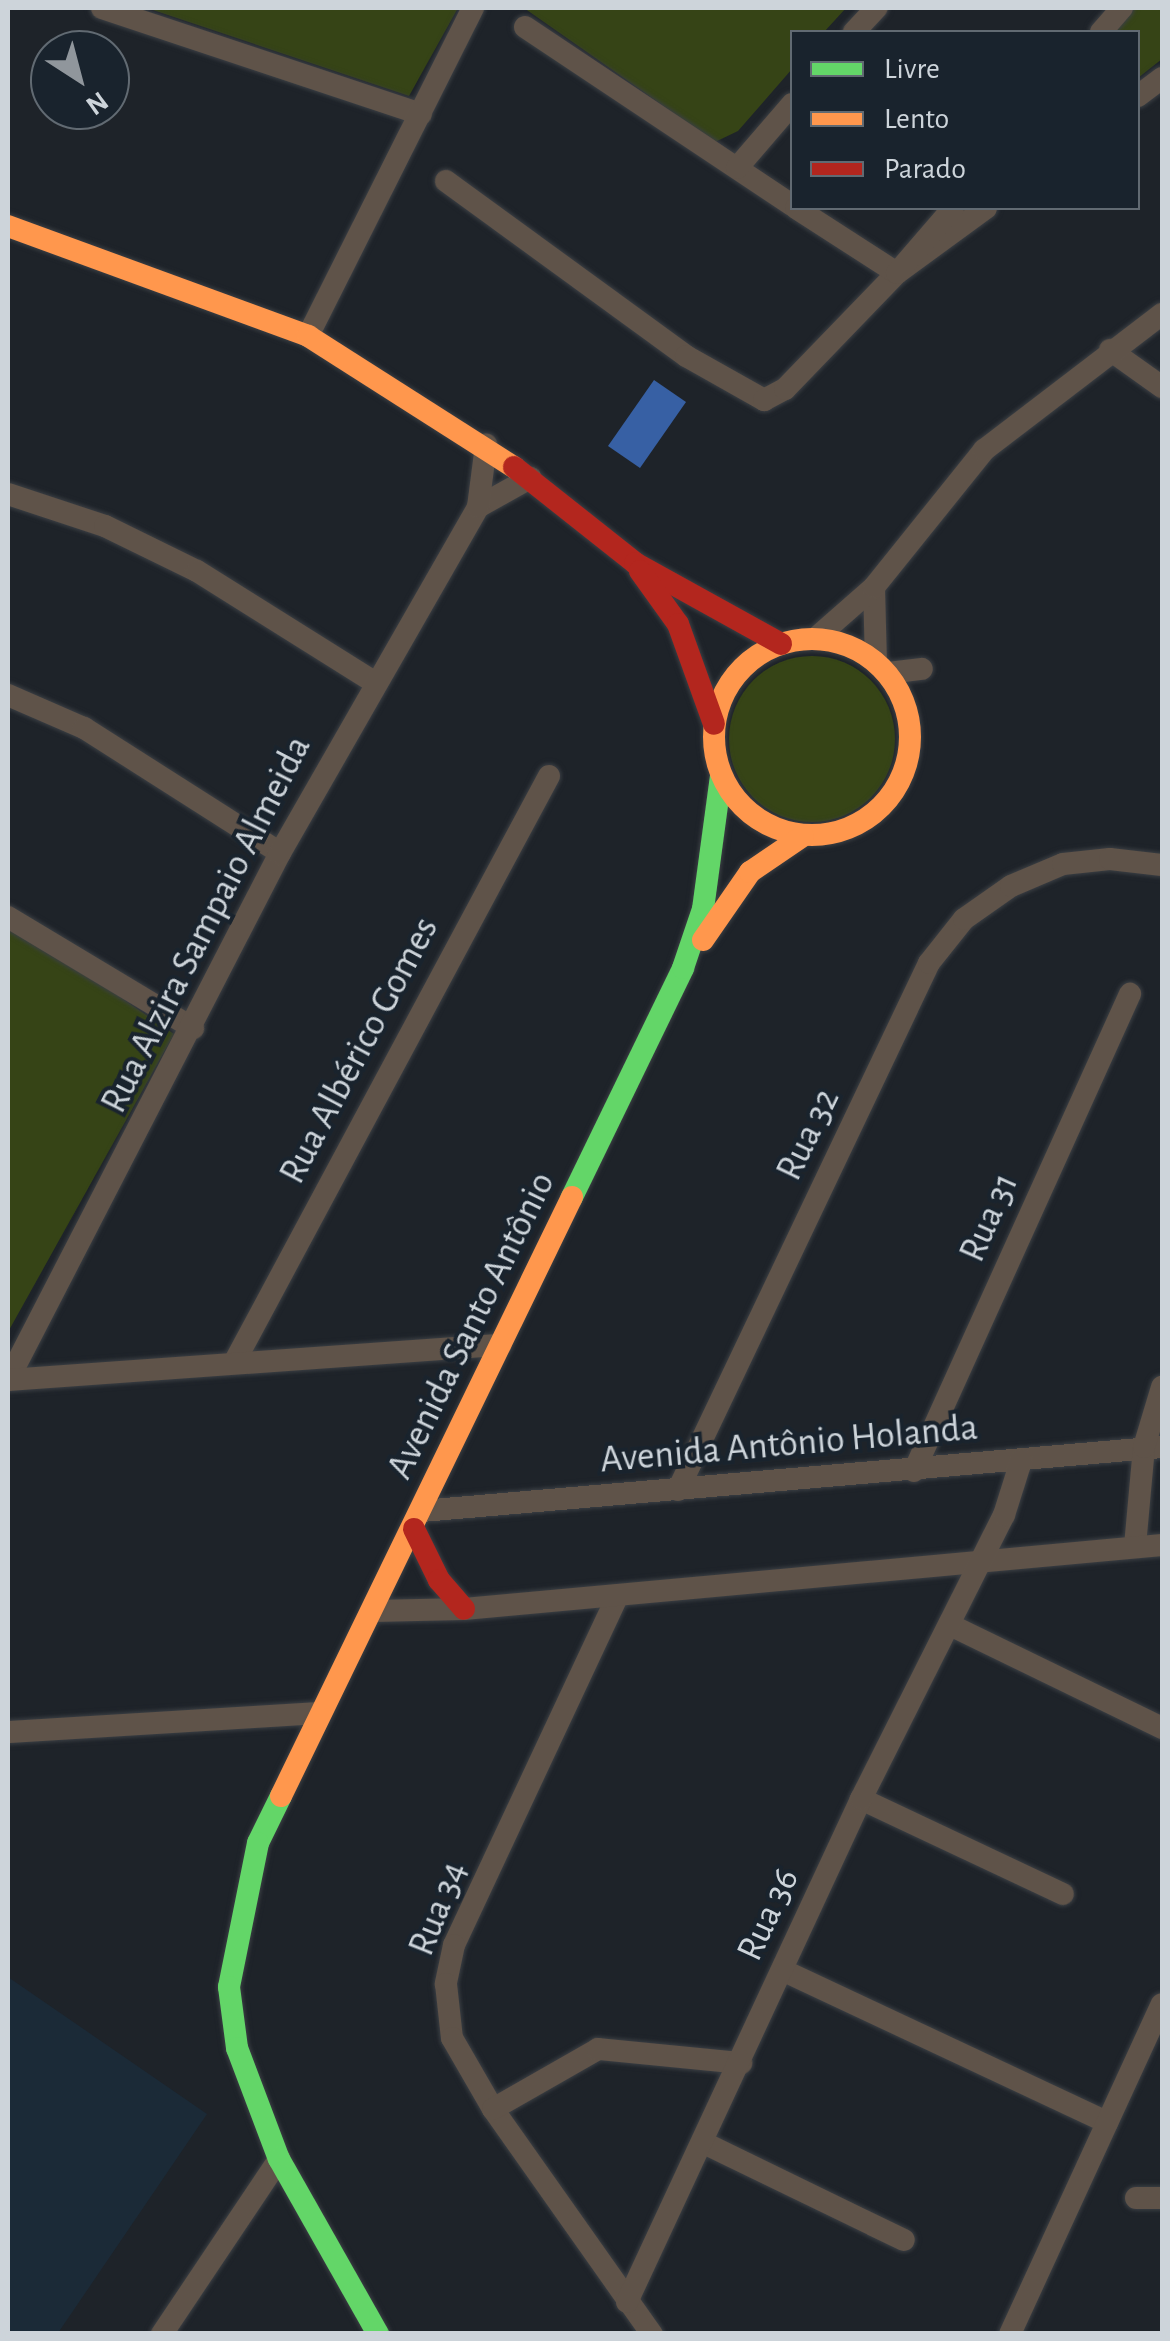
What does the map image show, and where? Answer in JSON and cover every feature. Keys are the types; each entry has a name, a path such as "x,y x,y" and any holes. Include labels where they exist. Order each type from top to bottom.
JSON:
{"street":[{"path":"102,8 420,114"},
{"path":"308,336 473,8"},
{"path":"856,30 876,8"},
{"path":"1103,30 1122,8"},
{"path":"525,28 790,203"},
{"path":"1140,95 1162,79"},
{"path":"737,168 790,106"},
{"path":"446,181 686,356 764,400 784,389 897,273 951,210"},
{"path":"800,210 897,273"},
{"path":"897,273 983,210"},
{"path":"8,226 308,336 486,444 635,563 781,644"},
{"path":"816,638 874,587 984,450 1162,314"},
{"path":"1110,350 1162,387"},
{"name":"Rua Alzira Sampaio Almeida","path":"8,1380 280,854 374,682 478,508 486,444"},
{"name":"Rua Alzira Sampaio Almeida","path":"478,508 530,478"},
{"path":"8,494 104,526 197,571 374,682"},
{"path":"635,563 678,624 714,724 721,776 754,817 803,836 836,834 867,820 899,782 912,734 905,702 882,667 848,645 816,638 781,644 736,674 714,724"},
{"path":"874,587 882,667"},
{"path":"882,667 922,669"},
{"path":"8,695 116,746 280,854"},
{"name":"Rua Albérico Gomes","path":"235,1361 550,776"},
{"name":"Avenida Santo Antônio","path":"369,2328 280,2159 237,2048 229,1987 258,1843 683,968 703,909 721,776"},
{"name":"Avenida Santo Antônio","path":"683,968 750,872 803,836"},
{"name":"Rua 32","path":"678,1490 930,964 964,919 1012,886 1063,864 1110,859 1162,864"},
{"path":"8,917 193,1028"},
{"name":"Rua 31","path":"914,1471 1130,994"},
{"path":"8,1380 501,1345"},
{"path":"1135,1546 1162,1388"},
{"name":"Avenida Antônio Holanda","path":"418,1520 678,1490 1154,1447"},
{"name":"Rua 36","path":"627,2302 861,1799 981,1561 1021,1461"},
{"path":"418,1520 439,1580 464,1609"},
{"path":"373,1610 464,1609 1162,1545"},
{"name":"Rua 34","path":"618,1594 454,1946 446,1984 452,2038 494,2109 652,2334"},
{"path":"950,1625 1162,1728"},
{"path":"8,1732 320,1712"},
{"path":"861,1799 1063,1894"},
{"path":"782,1970 1107,2122"},
{"path":"1010,2334 1162,2004"},
{"path":"494,2109 598,2049 740,2062"},
{"path":"704,2142 904,2240"},
{"path":"162,2334 280,2159"},
{"path":"1136,2198 1162,2198"}],"shaded area":[{"path":"8,1977 207,2114 58,2333 8,2333"}],"green space":[{"path":"147,8 458,8 409,96"},
{"path":"524,8 846,8 826,30 790,30 790,71 738,131 715,142"},
{"path":"1130,8 1162,8 1162,59 1140,76 1140,30 1111,30"},
{"path":"812,656 844,663 870,681 888,707 895,739 888,771 870,797 844,815 812,822 780,815 754,797 736,771 729,739 736,707 754,681 780,663"},
{"path":"8,929 44,945 174,1034 8,1332"}],"water":[{"path":"654,380 686,402 640,468 608,446"}],"traffic: fast":[{"path":"572,1197 683,968 703,909 721,776"},
{"path":"281,1796 258,1843 229,1987 237,2048 279,2159 378,2334"}],"traffic: slow":[{"path":"8,226 308,336 514,467"},
{"path":"812,639 850,646 881,668 903,699 910,737 903,775 881,806 850,828 812,835 774,828 743,806 721,775 714,737 721,699 743,668 774,646 812,639"},
{"path":"703,940 750,872 803,836"},
{"path":"281,1796 572,1197"}],"traffic: jam":[{"path":"514,467 635,563 781,644"},
{"path":"640,571 678,624 714,724"},
{"path":"414,1529 439,1580 464,1609"}]}
